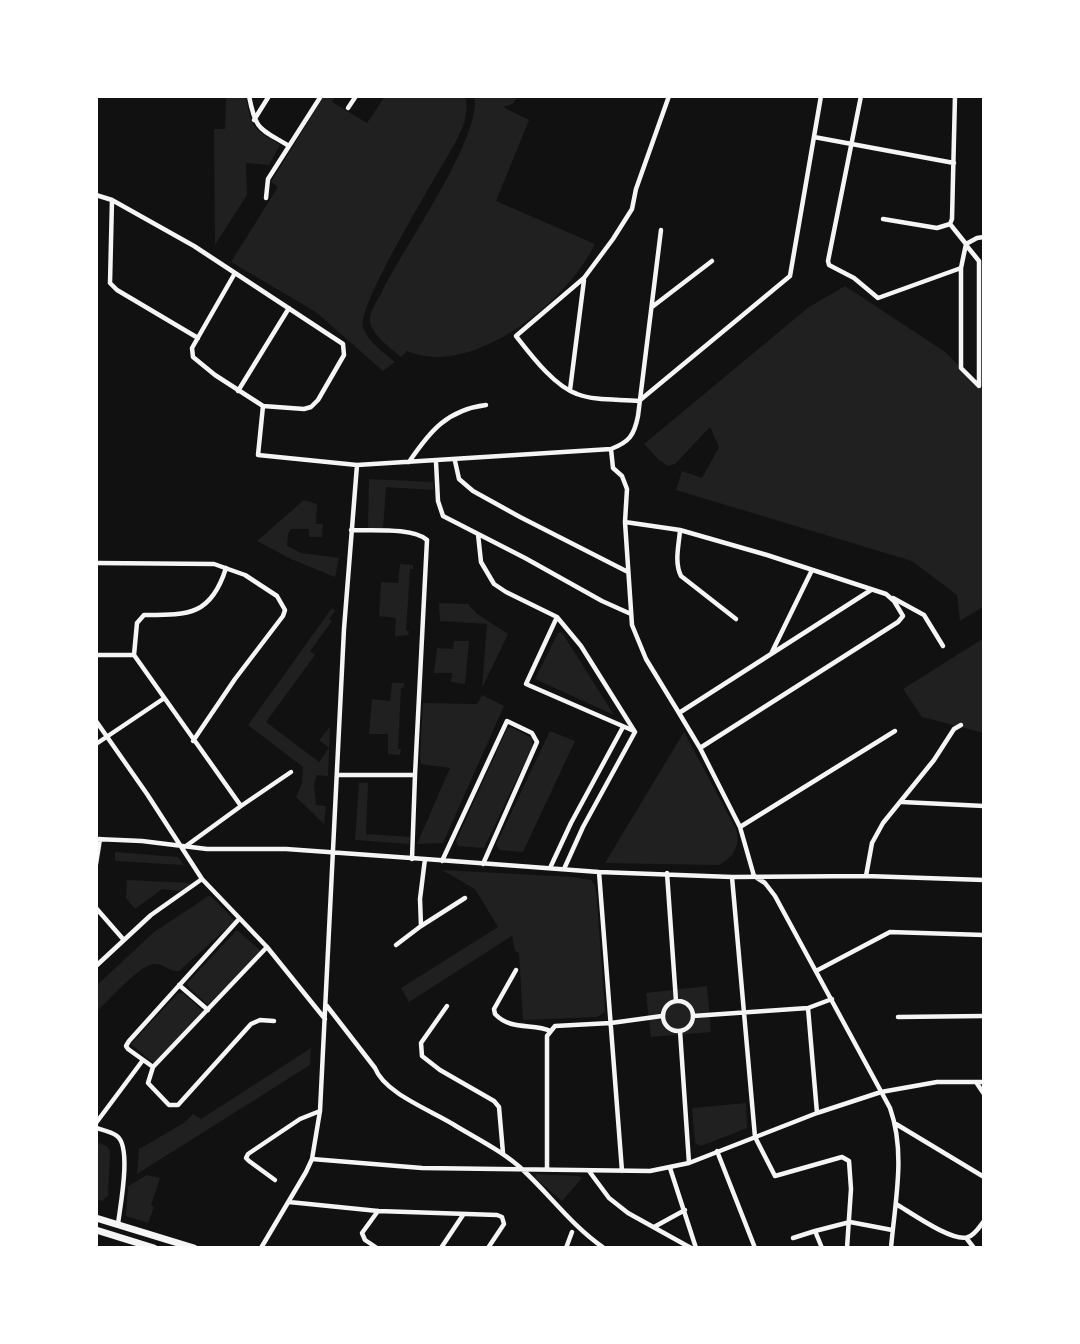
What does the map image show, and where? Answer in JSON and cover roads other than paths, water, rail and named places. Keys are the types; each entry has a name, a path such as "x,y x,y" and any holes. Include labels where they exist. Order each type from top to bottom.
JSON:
{"main road":[{"path":"96,1218 194,1248"},
{"path":"96,1230 154,1248"}],"street":[{"path":"249,96 254,121 260,128 289,146"},
{"path":"254,121 269,96"},
{"path":"266,198 268,179 321,96"},
{"path":"348,108 356,96"},
{"path":"669,96 636,189 632,209 584,278 516,336 537,362 578,394 639,401 790,276 821,96"},
{"path":"861,96 829,265 854,278 878,298 961,268"},
{"path":"956,96 950,224 966,244 979,261 979,386 961,368 961,268 966,244 984,237"},
{"path":"814,137 954,163"},
{"path":"96,195 112,200 194,246 339,341 345,349 344,355 318,400 311,407 295,409 262,406 237,391 193,357 192,348 235,273"},
{"path":"112,200 110,283 117,290 198,338"},
{"path":"883,219 937,228 950,224"},
{"path":"262,406 258,456 357,466 611,449 629,441 638,416 661,230"},
{"path":"651,307 712,261"},
{"path":"570,390 584,278"},
{"path":"237,391 289,308"},
{"path":"408,463 426,437 450,416 469,407 486,405"},
{"path":"611,449 613,468 622,476 627,489 625,522 631,614 637,640 700,748 740,827 754,876 765,883 775,896 881,1092 895,1124 898,1144 891,1248"},
{"path":"455,461 459,479 473,491 629,572"},
{"path":"436,462 438,501 443,516 601,601 631,614"},
{"path":"261,1248 312,1159 320,1111 344,629 357,466"},
{"path":"625,522 680,530 890,597 925,615 943,646"},
{"path":"351,530 407,533 421,535 427,540 412,859"},
{"path":"680,530 677,569 681,576 736,619"},
{"path":"478,534 481,562 494,584 557,617 580,646 635,732"},
{"path":"96,563 214,564 245,575 278,596 285,610 193,741"},
{"path":"226,568 215,595 193,612 185,615 144,615 137,623 134,655 241,806"},
{"path":"771,654 812,570"},
{"path":"679,713 871,590"},
{"path":"700,748 903,618 900,608 890,597"},
{"path":"557,617 526,684 635,732"},
{"path":"96,655 134,655"},
{"path":"96,744 163,699"},
{"path":"96,721 147,793 202,879 267,947 326,1019"},
{"path":"442,861 507,721 532,733 537,742 483,864"},
{"path":"866,876 872,843 954,729 961,725"},
{"path":"550,868 571,823 624,727"},
{"path":"740,827 895,731"},
{"path":"564,869 583,827 635,732"},
{"path":"182,846 291,772"},
{"path":"337,775 415,775"},
{"path":"901,802 984,806"},
{"path":"571,823 583,827"},
{"path":"96,864 98,839 207,849 286,849 599,872 733,877 866,876 984,880"},
{"path":"421,926 420,899 425,859"},
{"path":"599,872 622,1171"},
{"path":"667,873 676,1001"},
{"path":"733,877 755,1137 775,1176 832,1159 847,1158 851,1166 850,1222 846,1248"},
{"path":"96,966 151,915 202,879"},
{"path":"396,945 465,898"},
{"path":"96,908 123,939"},
{"path":"153,1067 128,1049 129,1041 239,919"},
{"path":"816,971 890,932 984,934"},
{"path":"267,947 153,1067 149,1077 150,1087 169,1105 178,1105 251,1024 260,1020 274,1021"},
{"path":"516,971 494,1009 495,1014 514,1026 551,1031"},
{"path":"179,985 208,1010"},
{"path":"693,1016 808,1008 832,999"},
{"path":"676,1001 688,1004 693,1016 691,1024 680,1031 666,1026 663,1016 668,1005 676,1001"},
{"path":"327,1005 375,1068 379,1079 522,1168 572,1223 604,1248"},
{"path":"447,1006 421,1043 422,1056 440,1070 494,1101 499,1107 503,1154"},
{"path":"808,1008 817,1114"},
{"path":"547,1168 547,1036 555,1027 663,1016"},
{"path":"898,1017 984,1016"},
{"path":"680,1031 689,1163"},
{"path":"117,1225 124,1182 122,1143 116,1134 96,1126 143,1060"},
{"path":"312,1159 422,1168 622,1171 670,1168 881,1092 937,1082 984,1082"},
{"path":"975,1082 984,1094"},
{"path":"275,1180 249,1161 246,1158 248,1154 300,1119 320,1111"},
{"path":"895,1124 984,1177"},
{"path":"717,1150 755,1248"},
{"path":"670,1168 685,1210 693,1248"},
{"path":"588,1170 610,1198 628,1213 693,1248"},
{"path":"289,1202 378,1211 502,1217 504,1224 488,1248"},
{"path":"896,1204 951,1236 967,1239 974,1248"},
{"path":"654,1227 685,1210"},
{"path":"377,1248 365,1240 362,1233 378,1211"},
{"path":"441,1248 463,1215"},
{"path":"967,1239 984,1221"},
{"path":"793,1238 850,1222 892,1230"},
{"path":"815,1231 822,1248"},
{"path":"566,1248 572,1232"}]}
